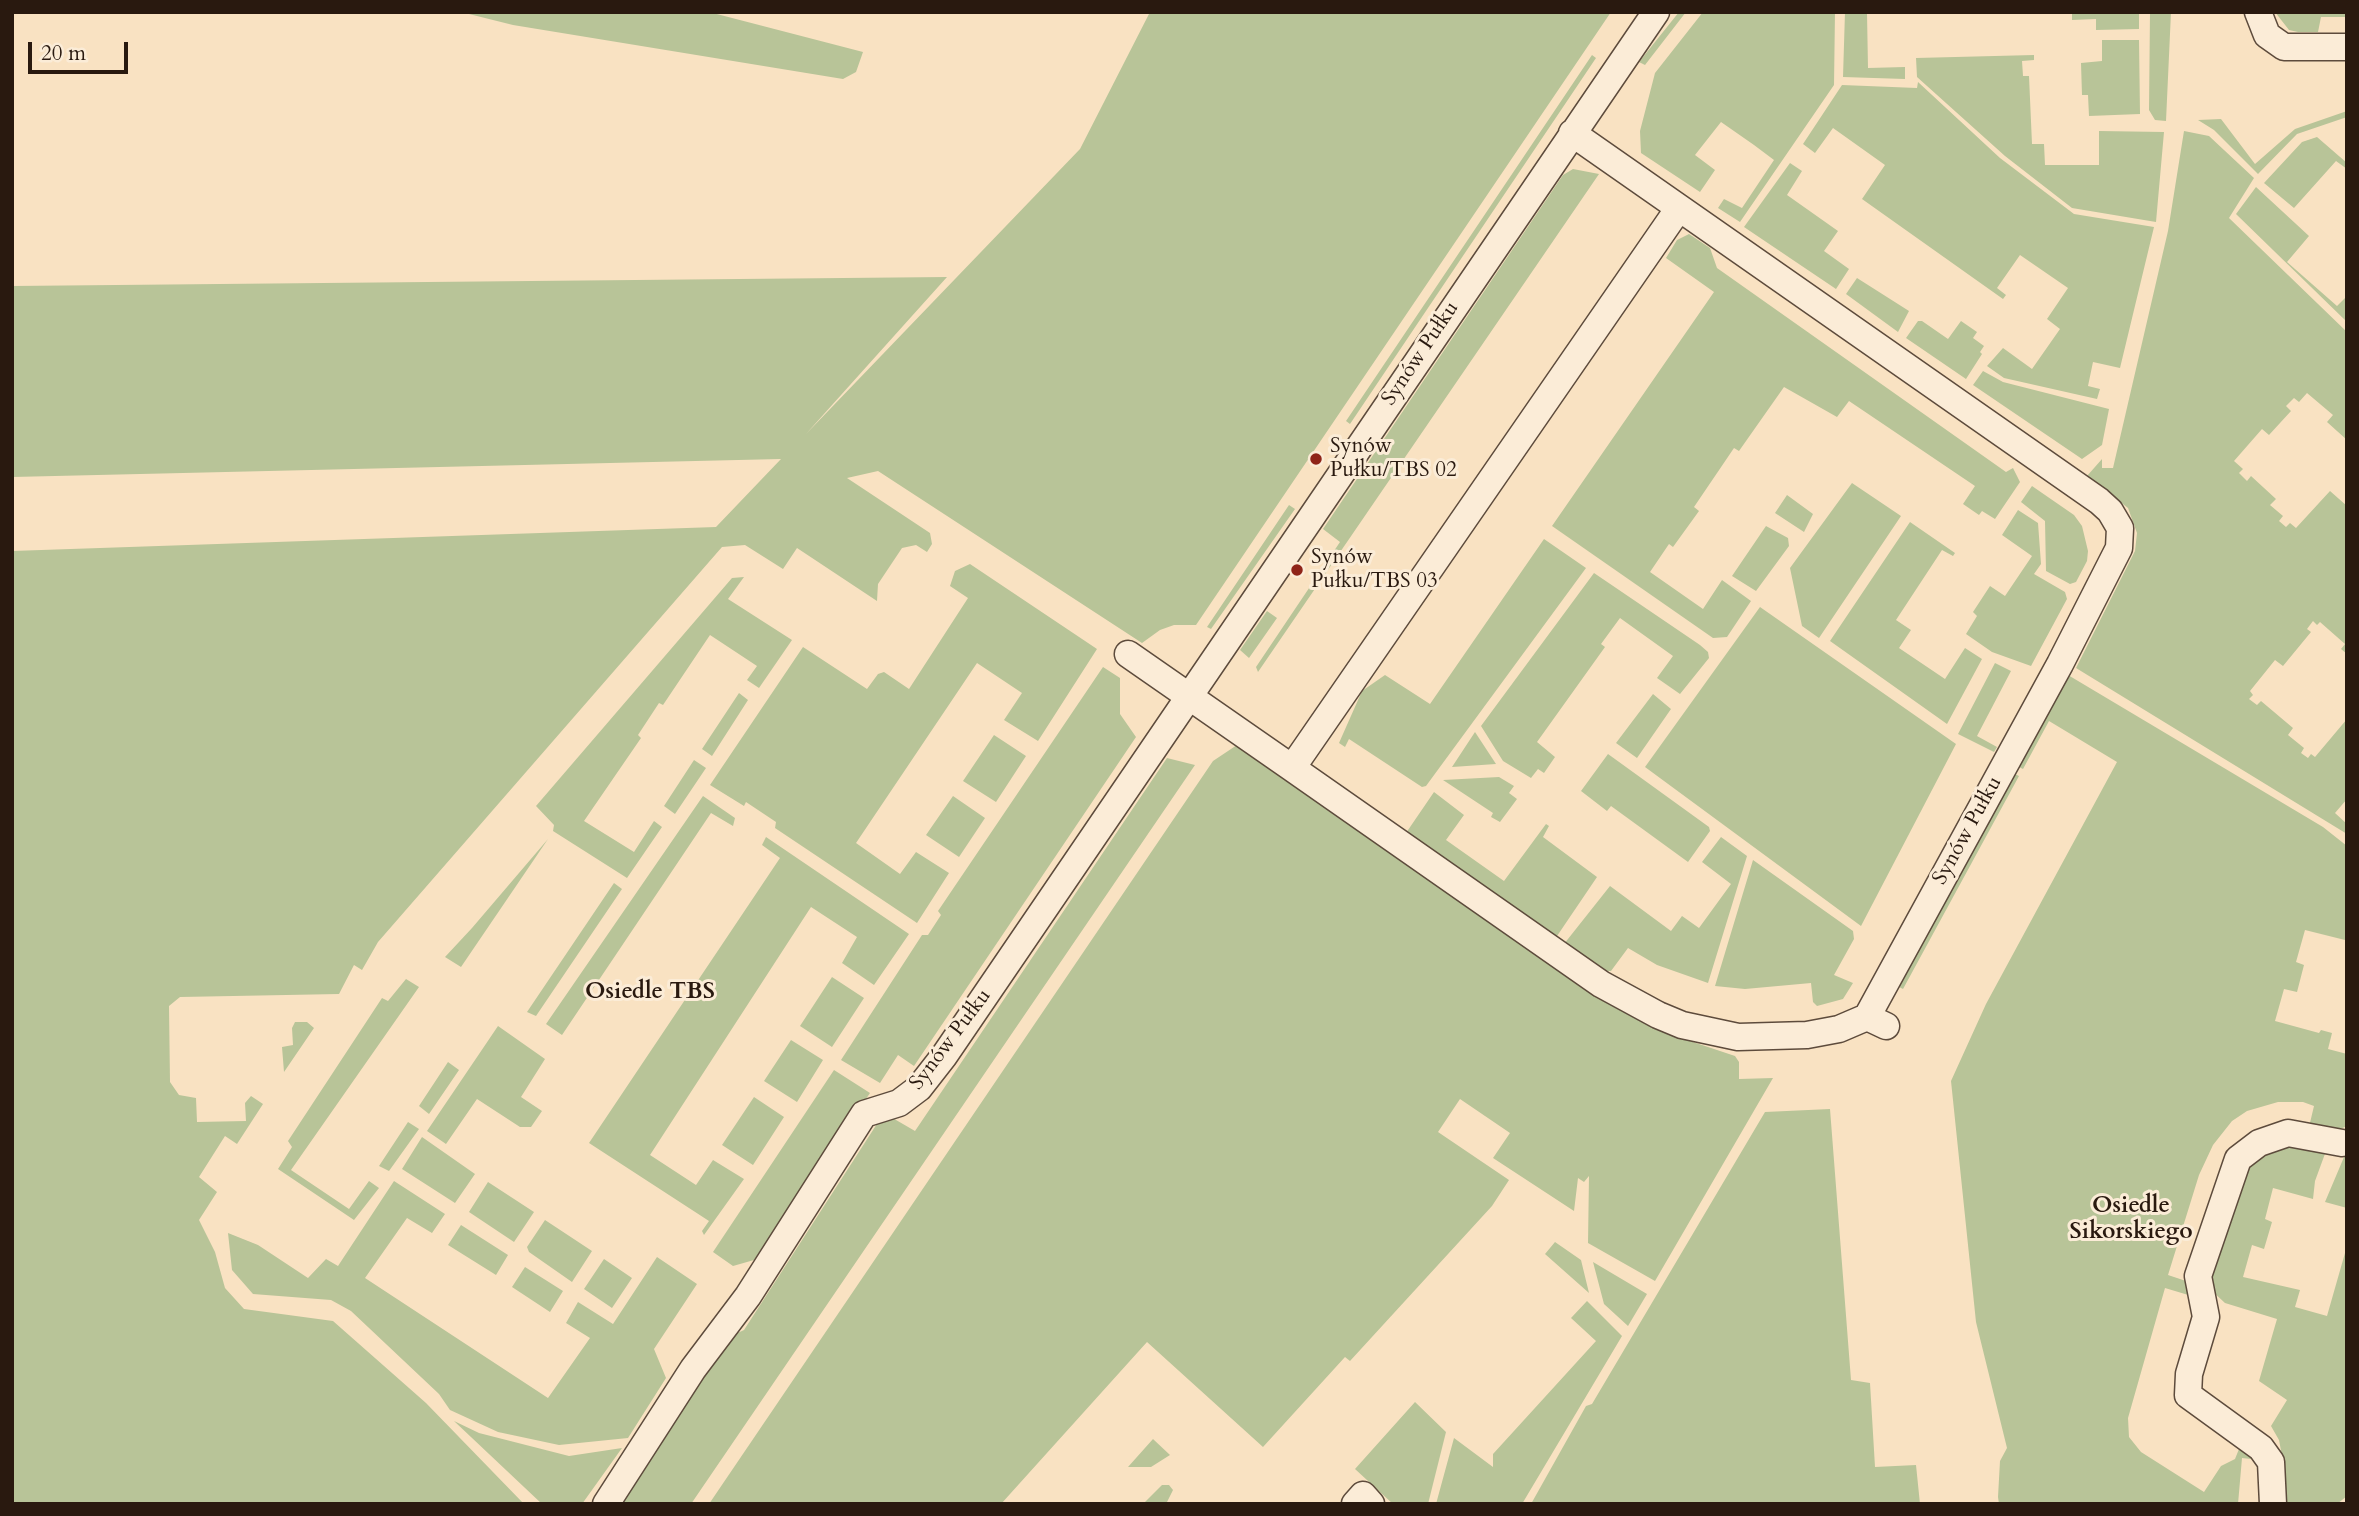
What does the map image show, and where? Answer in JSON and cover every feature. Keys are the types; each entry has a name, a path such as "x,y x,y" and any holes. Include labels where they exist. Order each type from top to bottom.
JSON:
{"street":[{"name":"Synów Pułku","path":"606,1504 693,1369 748,1296 864,1114 899,1103 928,1078 1656,12"},
{"path":"2258,12 2267,35 2284,47 2347,47"},
{"name":"Synów Pułku","path":"1292,768 1601,984 1658,1015 1708,1032 1765,1038 1839,1029 1876,1014 2119,548 2121,534 2110,511 1572,133"},
{"path":"1128,654 1292,768 1482,488 1679,208"},
{"path":"2273,1504 2271,1462 2261,1448 2188,1395 2189,1374 2206,1317 2198,1276 2238,1159 2259,1143 2288,1133 2342,1143"},
{"path":"1355,1504 1363,1495 1371,1504"}],"green space":[{"path":"461,12 709,12 863,52 856,72 843,79 513,25"},
{"path":"1150,12 1611,12 1196,625 1174,625 1160,630 1142,643 878,471 847,478 930,533 932,544 927,552 916,545 902,548 878,584 877,601 797,548 783,569 745,545 722,547 378,942 362,970 354,965 339,994 180,997 169,1006 170,1082 179,1095 196,1098 197,1122 246,1121 245,1103 251,1096 263,1104 237,1144 225,1136 199,1177 217,1192 199,1220 215,1252 225,1288 244,1309 333,1321 426,1403 524,1504 12,1504 12,551 716,527 781,459 12,477 12,286 947,277 806,434 1080,149"},
{"path":"1679,12 1686,12 1645,65 1639,62"},
{"path":"1703,12 1835,12 1834,85 1740,222 1718,208 1724,199 1742,208 1774,160 1721,122 1695,155 1715,170 1700,192 1641,153 1640,131 1655,73"},
{"path":"1845,12 1888,12 1867,13 1868,68 1905,67 1905,79 1843,77"},
{"path":"2060,12 2139,12 2139,29 2096,30 2096,19 2072,20 2072,13"},
{"path":"2150,12 2171,12 2166,121 2155,120 2149,110"},
{"path":"2275,12 2347,12 2347,17 2321,17 2318,32 2298,32 2289,30"},
{"path":"2102,40 2139,40 2140,114 2089,116 2088,95 2082,95 2081,63 2102,61"},
{"path":"1592,55 1596,58 1350,424 1346,421"},
{"path":"2034,55 2034,60 2022,61 2023,76 2029,76 2032,144 2044,144 2045,165 2099,165 2099,131 2164,132 2156,222 2072,208 2005,156 1917,77 1916,58"},
{"path":"1918,82 2000,158 2074,214 2154,227 2120,368 2093,362 2088,386 2100,389 2097,399 2004,378 1987,366 2003,348 2032,369 2060,329 2047,319 2068,288 2020,255 1997,288 2006,295 2003,299 1862,199 1885,165 1833,128 1815,153 1803,144 1842,85 1917,88"},
{"path":"2347,111 2347,117 2297,134 2258,174 2214,130 2198,120 2221,119 2255,164 2295,129"},
{"path":"2184,131 2209,136 2254,178 2229,218 2347,332 2347,440 2327,422 2333,415 2307,393 2299,402 2294,398 2286,406 2291,411 2269,435 2262,429 2234,461 2243,469 2239,473 2247,481 2251,476 2276,499 2270,505 2283,516 2279,521 2286,527 2290,523 2296,528 2330,491 2347,506 2347,654 2341,649 2345,644 2320,622 2317,625 2313,621 2307,629 2311,632 2283,666 2275,660 2250,691 2253,695 2249,699 2257,705 2261,701 2293,728 2288,735 2304,748 2301,753 2308,758 2311,754 2315,757 2347,719 2347,799 2335,813 2347,824 2347,834 2076,668 2135,551 2137,533 2128,508 2087,476 2102,459 2102,468 2113,468 2168,231"},
{"path":"2317,137 2347,163 2347,169 2336,161 2294,208 2264,183 2302,142"},
{"path":"1790,163 1802,171 1787,195 1838,231 1824,251 1849,269 1836,289 1744,227"},
{"path":"1573,169 1599,174 1258,672 1256,667 1340,542 1323,529 1563,175"},
{"path":"2256,187 2309,236 2287,262 2337,306 2347,296 2347,322 2236,214"},
{"path":"1689,234 1710,248 1717,268 2006,472 2013,468 2020,482 1995,519 1982,511 1979,515 1963,504 1975,486 1849,401 1837,417 1784,387 1739,451 1734,448 1694,507 1699,511 1673,547 1669,544 1650,572 1703,609 1722,580 1751,601 1727,637 1713,638 1552,526 1714,292 1666,258 1677,240"},
{"path":"1857,278 1909,311 1898,332 1846,294"},
{"path":"1918,321 1948,339 1961,321 1977,332 1973,338 1984,346 1966,379 1906,338"},
{"path":"1983,371 2003,382 2109,409 2102,445 2082,459 1973,385"},
{"path":"1852,483 1901,516 1819,638 1802,626 1790,568"},
{"path":"2032,486 2074,515 2082,526 2088,551 2087,561 2076,582 2070,584 2046,571 2045,521 2021,502"},
{"path":"1787,495 1813,514 1804,532 1775,513"},
{"path":"1289,505 1295,509 1211,629 1207,627"},
{"path":"2018,510 2038,523 2041,564 2034,574 2065,592 2067,599 2031,666 1992,652 1966,634 1977,616 1973,612 1990,586 2005,596 2032,556 2002,535"},
{"path":"1910,522 1955,553 1953,556 1942,550 1896,620 1911,630 1899,648 1945,679 1965,648 1982,659 1947,724 1830,641"},
{"path":"1766,526 1788,538 1789,546 1756,591 1732,576"},
{"path":"1544,539 1586,568 1426,786 1422,787 1349,739 1345,747 1339,743 1362,691 1385,675 1430,704"},
{"path":"970,564 1097,649 1038,741 1004,720 1022,693 977,663 856,843 900,874 916,852 949,873 917,923 775,828 776,822 746,802 744,806 710,785 803,647 867,689 878,674 884,672 909,689 968,598 950,586 955,571"},
{"path":"1594,573 1700,645 1708,652 1709,658 1680,694 1657,678 1673,656 1620,618 1601,644 1605,647 1537,742 1555,757 1544,773 1538,769 1531,778 1503,761 1481,726"},
{"path":"744,577 728,599 792,640 759,688 747,680 757,666 710,635 663,705 659,703 638,735 641,738 584,821 634,852 654,821 662,827 627,878 553,831 554,825 536,806 732,578"},
{"path":"1760,607 1956,744 1861,926 1645,767"},
{"path":"1267,611 1277,618 1249,658 1240,650"},
{"path":"1995,663 2011,671 1977,736 1997,747 1994,752 1958,734"},
{"path":"1103,667 1120,678 1120,714 1136,737 914,1066 898,1055 880,1083 841,1060 922,935 928,935 941,915 938,911"},
{"path":"2068,675 2323,827 2347,846 2345,940 2305,930 2296,962 2304,965 2297,992 2284,989 2275,1021 2319,1033 2321,1030 2332,1033 2328,1049 2347,1054 2347,1126 2331,1133 2309,1127 2314,1106 2303,1102 2278,1102 2247,1111 2232,1121 2213,1145 2199,1175 2168,1275 2189,1282 2195,1297 2165,1288 2128,1418 2129,1437 2141,1452 2204,1492 2221,1466 2235,1459 2239,1449 2259,1457 2260,1460 2242,1458 2238,1504 1999,1504 2000,1461 2007,1448 1976,1322 1951,1081 1986,1004 2117,762 2049,721 2023,769 2017,766"},
{"path":"739,693 748,700 712,756 702,749"},
{"path":"1653,694 1671,709 1637,758 1616,743"},
{"path":"1475,732 1496,764 1452,767"},
{"path":"994,735 1026,756 996,802 963,781"},
{"path":"1237,745 1678,1037 1735,1056 1739,1062 1739,1079 1773,1078 1655,1281 1588,1243 1589,1176 1584,1182 1578,1178 1574,1211 1493,1158 1510,1133 1460,1099 1438,1132 1509,1180 1492,1206 1350,1361 1345,1357 1263,1447 1147,1342 1001,1504 709,1504 1213,761"},
{"path":"1608,754 1709,827 1710,831 1688,862 1611,806 1607,811 1581,791"},
{"path":"1167,758 1195,765 691,1504 617,1504 731,1336 744,1330 884,1113 915,1131"},
{"path":"694,760 706,768 675,814 664,806"},
{"path":"2013,773 2019,776 1903,989 1899,987"},
{"path":"1499,777 1514,786 1509,793 1517,799 1500,822 1491,817 1493,813 1443,780"},
{"path":"1434,792 1464,815 1446,840 1504,881 1546,824 1549,826 1543,837 1597,877 1555,939 1406,833"},
{"path":"703,796 735,818 733,826 711,813 562,1035 546,1024"},
{"path":"953,796 985,818 959,857 926,835"},
{"path":"766,837 909,934 874,985 842,963 857,937 811,907 650,1155 696,1185 713,1160 744,1179 704,1235 702,1231 709,1221 589,1143 780,858 762,845"},
{"path":"1721,837 1747,856 1708,983 1657,965 1628,948 1611,971 1603,971 1564,944 1610,886 1671,931 1682,916 1699,928 1731,884 1702,862"},
{"path":"548,839 461,967 445,957 472,928"},
{"path":"1753,860 1853,931 1854,939 1834,975 1853,983 1843,999 1817,1006 1813,1002 1811,983 1745,989 1715,986"},
{"path":"614,883 622,889 536,1016 527,1012"},
{"path":"832,977 864,998 832,1047 800,1026"},
{"path":"406,979 419,987 291,1170 349,1209 369,1181 379,1188 354,1220 278,1169 292,1147 288,1141 382,998 388,1001"},
{"path":"295,1022 307,1022 314,1028 284,1072 282,1047 293,1045 292,1028"},
{"path":"498,1026 545,1059 521,1097 542,1111 531,1127 520,1127 477,1099 446,1144 427,1131"},
{"path":"791,1040 823,1060 797,1102 764,1081"},
{"path":"448,1062 459,1070 429,1114 419,1106"},
{"path":"834,1070 870,1093 764,1251 754,1260 733,1266 713,1252"},
{"path":"754,1097 784,1117 753,1165 722,1145"},
{"path":"1830,1109 1851,1380 1870,1383 1875,1467 1916,1465 1920,1504 1531,1504 1586,1406 1592,1404 1765,1112"},
{"path":"408,1122 419,1129 389,1171 379,1166"},
{"path":"422,1137 475,1174 455,1203 402,1169"},
{"path":"2291,1140 2326,1151 2315,1181 2313,1199 2273,1188 2265,1219 2272,1222 2264,1249 2252,1245 2243,1277 2300,1290 2295,1307 2327,1316 2347,1246 2347,1496 2337,1504 2287,1504 2279,1440 2271,1426 2287,1400 2259,1381 2277,1319 2225,1303 2210,1289 2207,1265 2241,1167"},
{"path":"2347,1150 2347,1208 2325,1202"},
{"path":"394,1181 445,1214 432,1233 407,1218 365,1278 548,1398 590,1338 566,1323 578,1302 613,1324 657,1257 697,1284 654,1349 666,1378 628,1438 559,1445 498,1432 450,1410 439,1394 351,1311 331,1300 253,1294 232,1270 228,1233 258,1245 308,1278 326,1259 338,1266"},
{"path":"488,1182 534,1212 514,1242 469,1212"},
{"path":"545,1220 592,1251 572,1282 529,1252 527,1247"},
{"path":"461,1225 508,1255 496,1275 448,1245"},
{"path":"1555,1242 1581,1260 1589,1293 1545,1254"},
{"path":"604,1259 632,1278 612,1308 584,1289"},
{"path":"1593,1262 1647,1294 1628,1326 1604,1304"},
{"path":"525,1267 563,1291 550,1312 512,1287"},
{"path":"1587,1301 1622,1336 1522,1504 1436,1504 1454,1438 1493,1467 1493,1454 1596,1341 1571,1318"},
{"path":"1415,1402 1446,1432 1428,1504 1393,1504 1355,1469"},
{"path":"454,1421 479,1433 569,1456 622,1448 582,1504 542,1504"},
{"path":"1153,1439 1170,1455 1151,1467 1128,1467"},
{"path":"1162,1485 1169,1485 1173,1490 1166,1504 1143,1504"}],"place":[{"name":"Synów Pułku/TBS 02","path":"1316,459"},
{"name":"Synów Pułku/TBS 03","path":"1297,570"}],"district":[{"name":"Osiedle TBS","path":"650,993"},
{"name":"Osiedle Sikorskiego","path":"2131,1220"}]}
